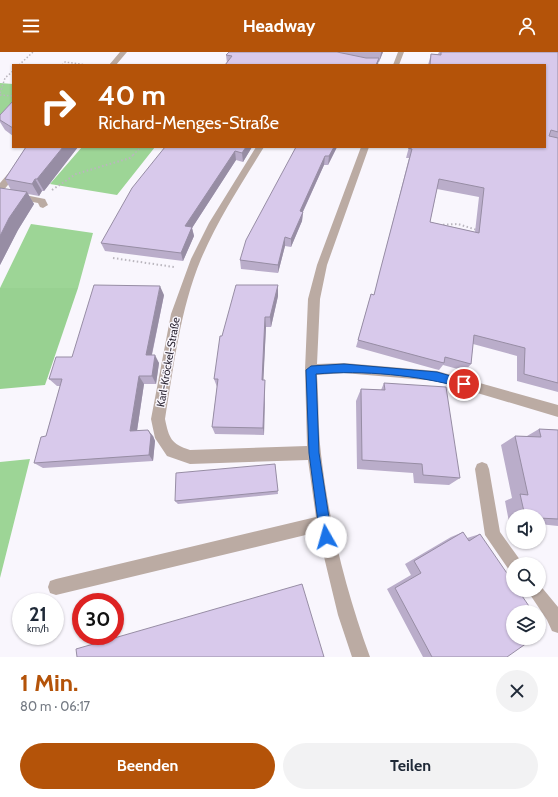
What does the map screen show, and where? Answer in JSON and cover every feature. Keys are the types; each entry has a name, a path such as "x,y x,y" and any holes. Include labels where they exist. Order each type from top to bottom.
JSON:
{"street":[{"path":"112,64 113,52"},
{"path":"112,64 124,52"},
{"path":"396,64 401,52"},
{"path":"0,189 34,148"},
{"name":"Karl-Kröckel-Straße","path":"259,148 214,223 192,269 177,314 158,420 162,438 172,451 190,457 314,453"},
{"path":"361,657 346,615 326,537 314,453 311,370 314,299 320,272 365,148"},
{"path":"0,194 42,203"},
{"path":"311,370 344,368 437,376 558,411"},
{"path":"482,469 493,535 510,557"},
{"path":"56,587 324,523"},
{"path":"540,597 553,614 558,625"}],"path":[{"path":"20,64 33,52"},
{"path":"63,64 66,62 80,64"},
{"path":"12,72 5,78 0,94 12,96"},
{"path":"42,203 48,193 76,174 130,158 140,148"},
{"path":"436,225 448,223 458,224 481,231"},
{"path":"113,258 192,269"}],"green space":[{"path":"0,83 12,84 12,104 0,118"},
{"path":"81,148 154,148 117,195 50,184"},
{"path":"31,224 93,233 78,288 0,288"},
{"path":"0,288 78,288 45,385 0,389"},
{"path":"30,459 0,578 0,462"}],"building":[{"path":"229,52 337,52 366,58 379,58 376,64 226,64 232,56 226,55"},
{"path":"441,52 558,52 558,132 551,130 549,136 558,138 558,383 524,374 525,348 474,335 471,364 445,357 444,363 358,340 371,294 374,295 412,149 408,148 546,148 546,64 430,64 431,54 441,55","holes":["439,179 484,188 479,233 430,222"]},
{"path":"12,102 12,127 0,120 0,115"},
{"path":"25,148 62,148 32,184 5,179"},
{"path":"164,148 245,148 242,153 235,151 185,226 192,227 181,253 101,243 132,188"},
{"path":"295,148 333,148 329,156 325,156 300,211 303,212 291,239 285,237 278,265 240,260 246,240"},
{"path":"0,188 27,192 9,218 0,236"},
{"path":"94,285 160,286 146,355 155,355 152,376 139,376 130,431 148,430 151,435 149,455 34,463 41,437 46,436 62,379 49,379 56,357 72,357"},
{"path":"236,285 278,285 270,317 265,317 262,380 265,380 263,428 212,427 218,379 214,379 220,336 222,336"},
{"path":"384,383 446,387 460,478 423,475 422,464 362,460 361,389 385,390"},
{"path":"539,429 558,430 558,519 546,518 546,509 523,509 520,494 528,495 515,436 541,437"},
{"path":"275,464 278,491 175,501 176,473"},
{"path":"463,532 469,541 480,534 506,572 506,597 523,597 528,605 506,605 506,645 524,645 507,657 432,657 395,588 421,573 414,561"},
{"path":"302,584 324,657 77,657 76,649 90,645 124,645 124,635"}],"route":[{"path":"326,537 314,453 311,370 344,368 405,375 437,376 464,384"}]}
